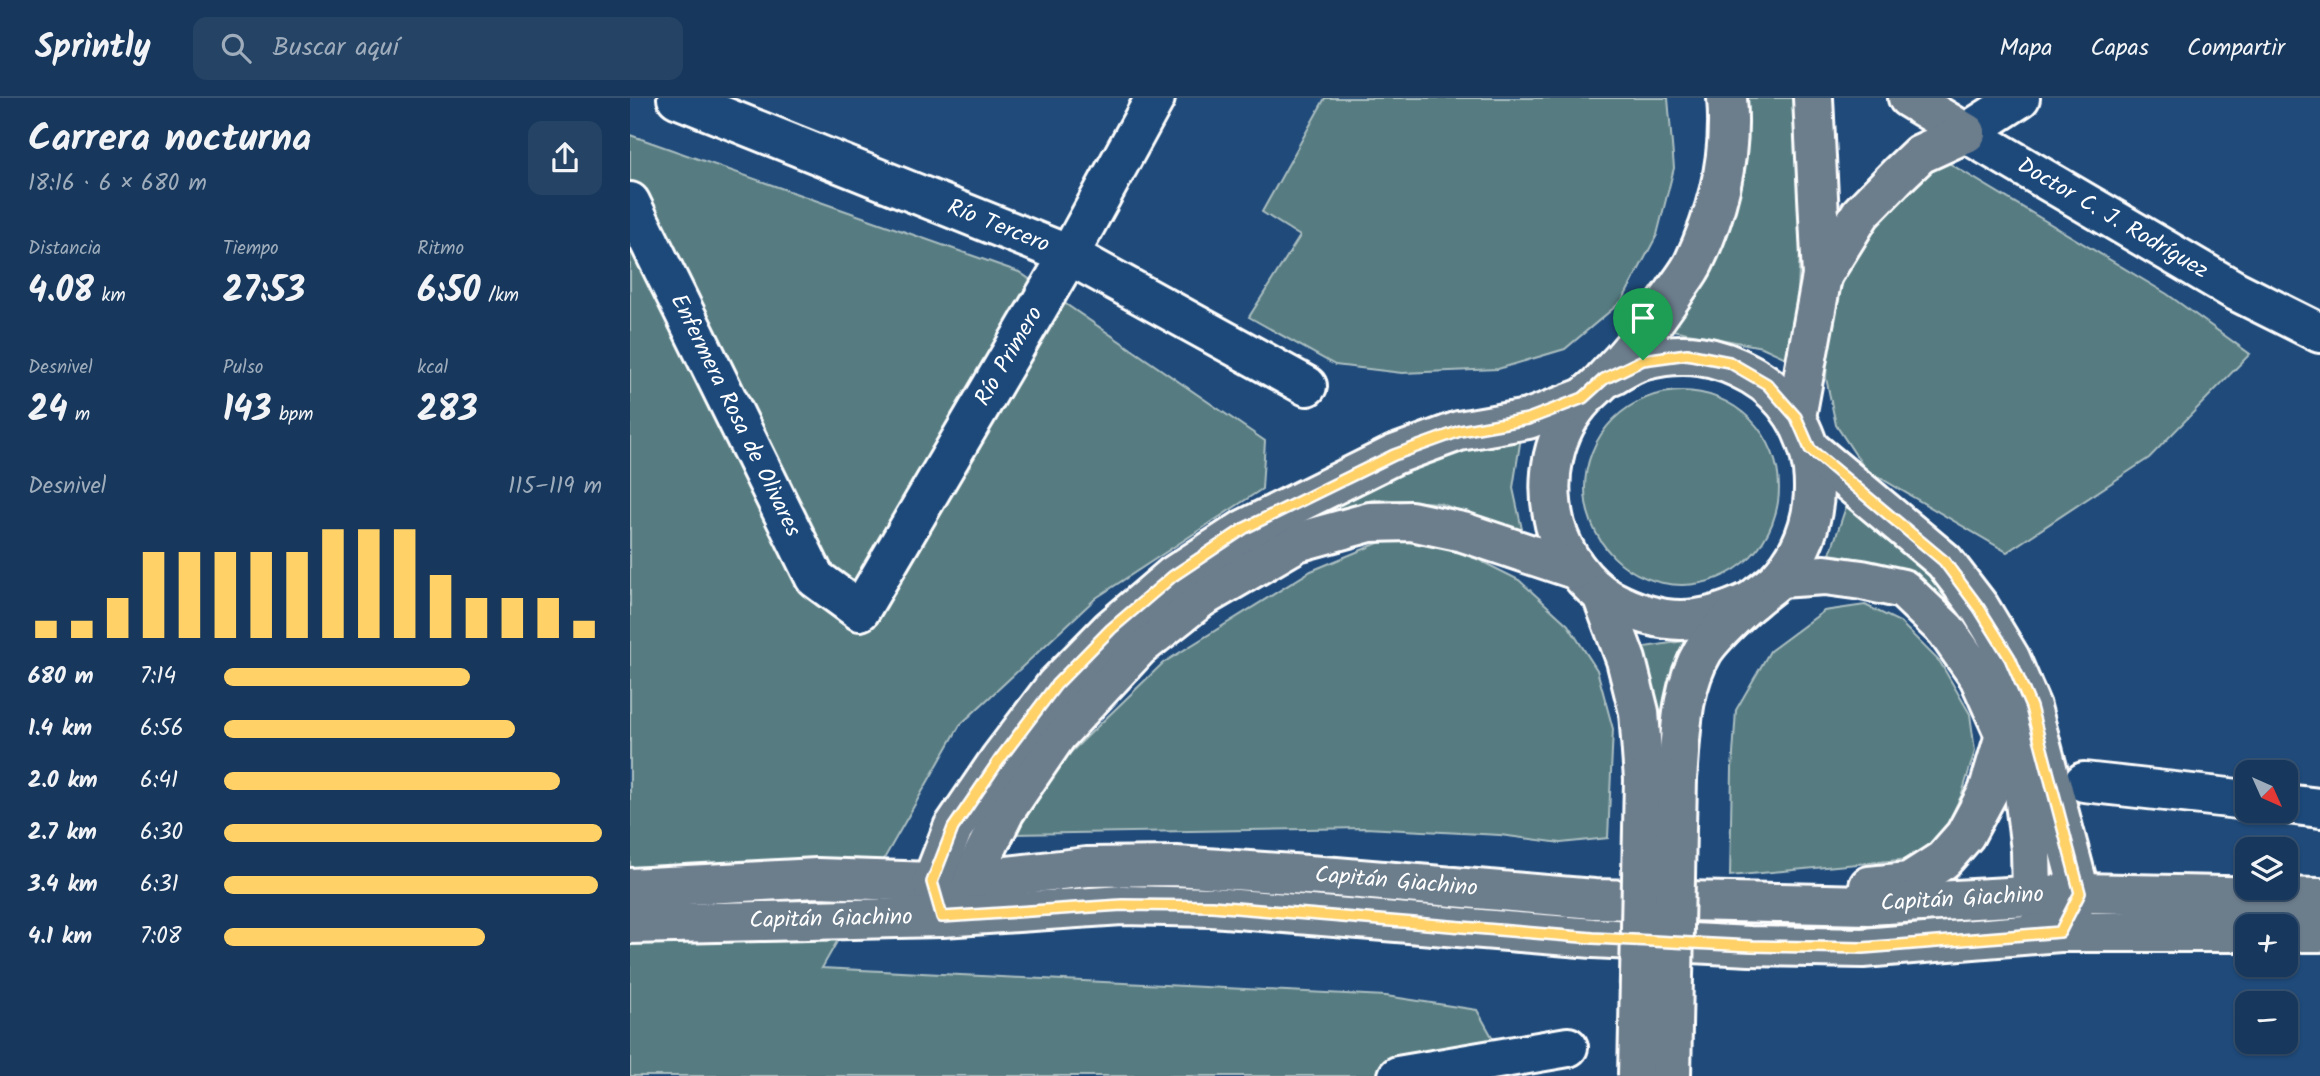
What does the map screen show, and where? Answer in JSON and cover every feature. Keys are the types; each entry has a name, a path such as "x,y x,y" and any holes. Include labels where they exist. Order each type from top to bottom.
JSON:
{"main road":[{"path":"1671,1076 1660,779 1626,660 1589,582 1559,538 1549,502 1550,477 1562,429 1594,389 1652,326 1693,263 1720,191 1730,124 1727,98"},
{"path":"1638,1076 1660,779 1685,691 1704,649 1765,589 1799,550 1811,517 1815,483 1803,433 1822,276 1813,98"},
{"name":"Doctor C. J. Rodríguez","path":"1908,98 1966,133"},
{"path":"1822,276 1861,213 1898,175 1920,154 1966,133"},
{"path":"937,900 953,828 1000,759 1056,685 1111,629 1173,576 1245,528 1394,455 1460,431 1528,419 1594,389 1643,360 1687,354 1729,362 1767,384 1803,433 1944,561 1979,608 2010,658 2031,707 2080,893 2060,932 2032,897 2031,850 2023,786 2005,735 1979,677 1946,630 1903,589 1825,575 1765,589 1724,614 1694,620 1663,619 1634,612 1589,582 1463,532 1411,522 1370,522 1297,542 1201,598 1139,647 1057,735 1005,811 971,880"},
{"path":"1751,903 1840,889 1909,882 1943,860 1965,835 1987,792 2005,735"},
{"name":"Capitán Giachino","path":"630,888 817,878 937,900 971,880 1087,867 1176,866 1594,899 1868,905 2080,893 2320,898"},
{"name":"Capitán Giachino","path":"630,925 937,900 1212,906 1593,938 1751,946 1863,948 2060,932 2235,932"},
{"path":"2298,932 2320,932"}],"street":[{"name":"Río Tercero","path":"677,98 1069,255 1307,386"},
{"name":"Río Primero","path":"860,611 1069,255 1155,98"},
{"path":"1966,133 2020,98"},
{"name":"Doctor C. J. Rodríguez","path":"1966,133 2234,290 2320,333"},
{"name":"Enfermera Rosa de Olivares","path":"630,202 815,578 860,611"},
{"path":"2084,782 2235,799"},
{"path":"2298,805 2320,808"},
{"path":"1398,1076 1568,1046"}],"green space":[{"path":"1325,98 1668,98 1674,168 1657,235 1622,301 1565,349 1498,369 1402,373 1335,365 1249,317 1300,236 1262,212"},
{"path":"1743,98 1796,98 1803,192 1798,291 1788,359 1762,347 1672,330 1708,271"},
{"path":"630,135 1019,272 1265,441 1262,489 1096,598 960,725 822,968 1386,996 1477,1010 1514,1076 630,1076"},
{"path":"1942,159 2167,294 2250,354 2149,458 2007,552 1865,469 1836,425 1826,378 1829,322 1852,257 1888,207"},
{"path":"1682,391 1719,398 1751,419 1772,451 1779,488 1772,525 1751,557 1719,578 1682,585 1645,578 1613,557 1592,525 1585,488 1592,451 1613,419 1645,398"},
{"path":"1521,437 1513,488 1523,534 1439,503 1376,499 1315,515 1212,575 1231,546 1449,451"},
{"path":"1847,504 1901,540 1991,641 2034,786 1901,574 1865,560 1830,554"},
{"path":"1383,541 1431,543 1477,559 1519,580 1568,625 1597,670 1613,729 1608,838 1561,843 1500,835 1365,828 1015,834 1067,756 1163,663 1311,571"},
{"path":"1865,605 1900,622 1940,662 1970,714 1975,751 1962,794 1940,840 1910,859 1730,876 1736,710 1770,651 1824,611"},
{"path":"1684,641 1663,719 1653,813 1638,648"}],"route":[{"path":"1687,354 1729,362 1767,384 1796,417 1810,449 1944,561 1979,608 2010,658 2031,707 2080,893 2060,932 1863,948 1751,946 1593,938 1212,906 1122,905 942,917 932,882 953,828 1000,759 1056,685 1111,629 1173,576 1245,528 1394,455 1460,431 1528,419 1583,398 1604,379 1643,360 1687,354"}]}
